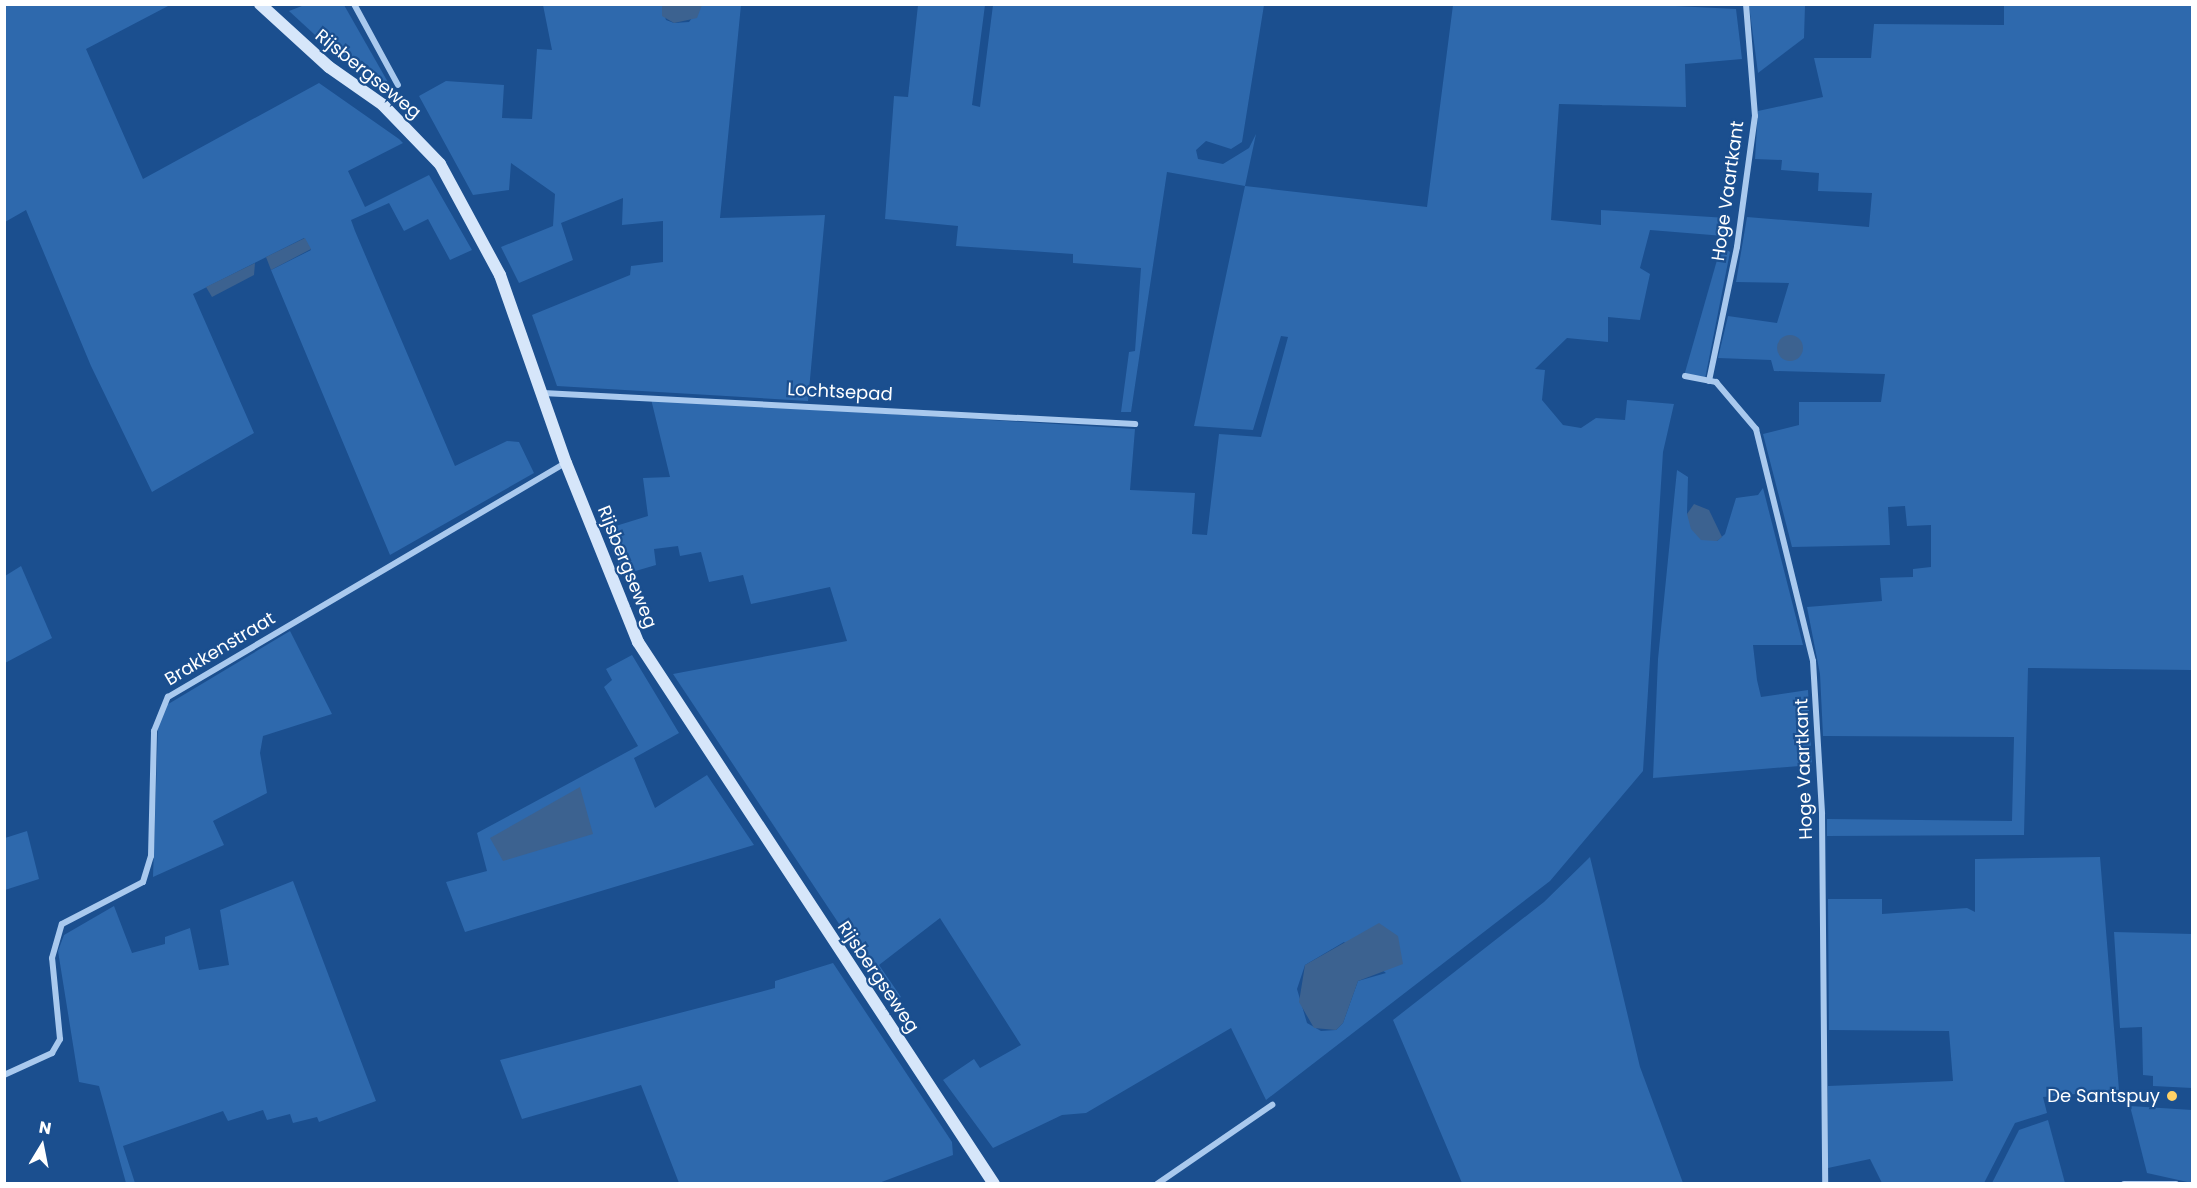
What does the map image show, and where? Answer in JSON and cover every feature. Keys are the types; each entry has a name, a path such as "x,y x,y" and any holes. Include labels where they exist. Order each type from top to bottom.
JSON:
{"main road":[{"name":"Rijsbergseweg","path":"260,4 329,67 383,105 440,164 500,275 566,463 618,600 662,684 994,1184"}],"street":[{"path":"354,4 398,86"},
{"name":"Hoge Vaartkant","path":"1709,381 1737,247 1755,116 1746,4"},
{"name":"Hoge Vaartkant","path":"1685,376 1709,381 1739,403 1756,429 1813,661 1822,814 1825,1184"},
{"name":"Lochtsepad","path":"543,393 1135,424"},
{"name":"Brakkenstraat","path":"4,1075 52,1053 60,1039 52,958 62,924 142,882 151,856 154,731 168,697 566,463"},
{"path":"1157,1184 1272,1105"},
{"path":"2124,1184 2176,1184"}],"shaded area":[{"path":"307,4 344,5 393,91 327,46 289,11"},
{"path":"662,4 702,5 697,18 674,23 662,16"},
{"path":"1635,4 1736,9 1742,59 1685,64 1686,107 1559,104 1551,220 1601,225 1601,210 1727,218 1724,236 1650,230 1640,268 1650,274 1640,320 1608,317 1608,342 1567,338 1535,369 1545,370 1542,400 1563,425 1581,428 1596,418 1625,420 1627,400 1674,404 1663,452 1643,771 1550,881 1266,1100 1231,1028 1086,1113 1062,1115 993,1148 943,1080 974,1059 980,1068 1021,1045 940,918 879,965 901,997 891,1002 673,674 847,641 830,587 751,604 743,575 709,582 701,552 680,556 678,546 654,549 656,565 622,575 606,529 648,516 643,478 670,477 651,399 1135,429 1130,490 1195,493 1192,534 1207,535 1219,434 1261,437 1288,337 1281,336 1253,430 1194,426 1245,186 1427,207 1453,5","holes":["1344,942 1386,973 1358,981 1343,1023 1336,1030 1321,1031 1307,1023 1297,989 1305,965"]},
{"path":"5,5 170,5 86,49 143,179 319,83 399,139 403,143 348,171 365,207 429,175 472,250 450,260 428,219 404,231 389,203 351,220 355,231 455,466 507,441 519,442 534,473 390,555 271,270 311,250 304,238 193,294 254,433 152,492 91,366 26,210 5,222"},
{"path":"543,5 662,5 666,20 674,23 689,22 702,5 741,5 720,218 825,215 808,401 557,386 532,315 630,275 631,266 663,262 663,221 622,225 623,198 561,223 573,260 519,283 501,247 553,226 555,194 511,163 509,190 473,195 419,96 446,81 504,85 502,118 532,119 537,49 552,50"},
{"path":"918,5 985,5 972,105 980,107 993,5 1264,5 1242,142 1231,149 1206,141 1196,150 1198,159 1223,164 1249,148 1256,134 1245,186 1167,172 1131,412 1121,412 1129,352 1135,351 1141,268 1073,263 1073,254 956,246 958,226 885,219 894,96 908,97"},
{"path":"1749,5 1805,5 1804,38 1758,73"},
{"path":"2004,5 2192,5 2192,670 2028,668 2024,835 1827,836 1827,819 2012,821 2014,737 1823,736 1820,674 1807,607 1882,601 1880,578 1913,577 1913,569 1931,567 1931,525 1907,526 1905,506 1888,507 1890,545 1792,547 1763,434 1799,425 1799,402 1881,402 1885,374 1774,371 1771,360 1718,358 1728,316 1777,323 1789,283 1736,282 1747,217 1869,227 1872,193 1818,191 1819,173 1781,170 1782,160 1755,159 1758,111 1823,97 1814,58 1871,58 1874,24 2004,25"},
{"path":"305,238 311,249 271,270 266,257"},
{"path":"1721,246 1730,252 1705,379 1684,376"},
{"path":"255,263 254,275 212,297 206,287"},
{"path":"1790,335 1799,339 1803,348 1799,357 1790,361 1781,357 1777,348 1781,339"},
{"path":"1677,470 1688,477 1687,514 1717,541 1725,534 1736,498 1758,495 1763,488 1803,645 1753,645 1757,680 1761,697 1808,690 1812,765 1653,778 1658,659"},
{"path":"1694,504 1709,510 1722,537 1717,541 1701,540 1691,529 1687,514"},
{"path":"21,566 52,638 5,663 5,576"},
{"path":"290,631 332,714 263,736 260,753 267,793 213,821 224,845 153,877 158,727 165,706"},
{"path":"632,655 679,733 634,758 655,808 707,775 754,845 465,932 446,882 487,871 477,833 638,746 604,687 612,680 606,669"},
{"path":"580,787 593,834 503,861 490,838"},
{"path":"27,831 39,879 5,890 5,838"},
{"path":"1590,857 1640,1067 1683,1183 1462,1183 1393,1020 1544,902"},
{"path":"2100,857 2119,1090 2043,1097 2047,1113 2015,1123 1984,1183 1882,1183 1870,1159 1828,1168 1828,1086 1953,1081 1949,1031 1829,1030 1828,899 1882,899 1882,914 1967,908 1975,912 1975,859"},
{"path":"293,881 376,1101 319,1122 317,1117 293,1123 290,1114 267,1120 263,1110 228,1121 223,1111 123,1146 135,1183 126,1183 99,1086 79,1082 58,951 64,935 114,906 132,953 165,944 165,937 190,928 199,970 229,965 220,910"},
{"path":"1379,923 1398,936 1403,964 1358,981 1343,1023 1336,1030 1314,1028 1299,1002 1305,965"},
{"path":"2114,932 2192,934 2192,1088 2153,1086 2153,1076 2143,1075 2142,1027 2120,1028"},
{"path":"833,963 952,1142 953,1155 879,1183 679,1183 641,1085 522,1119 500,1060 775,988 775,981"},
{"path":"2130,1106 2192,1110 2192,1183 2147,1173"},
{"path":"2048,1120 2065,1183 1992,1183 2019,1130"}],"place":[{"name":"De Santspuy","path":"2172,1096"}]}
